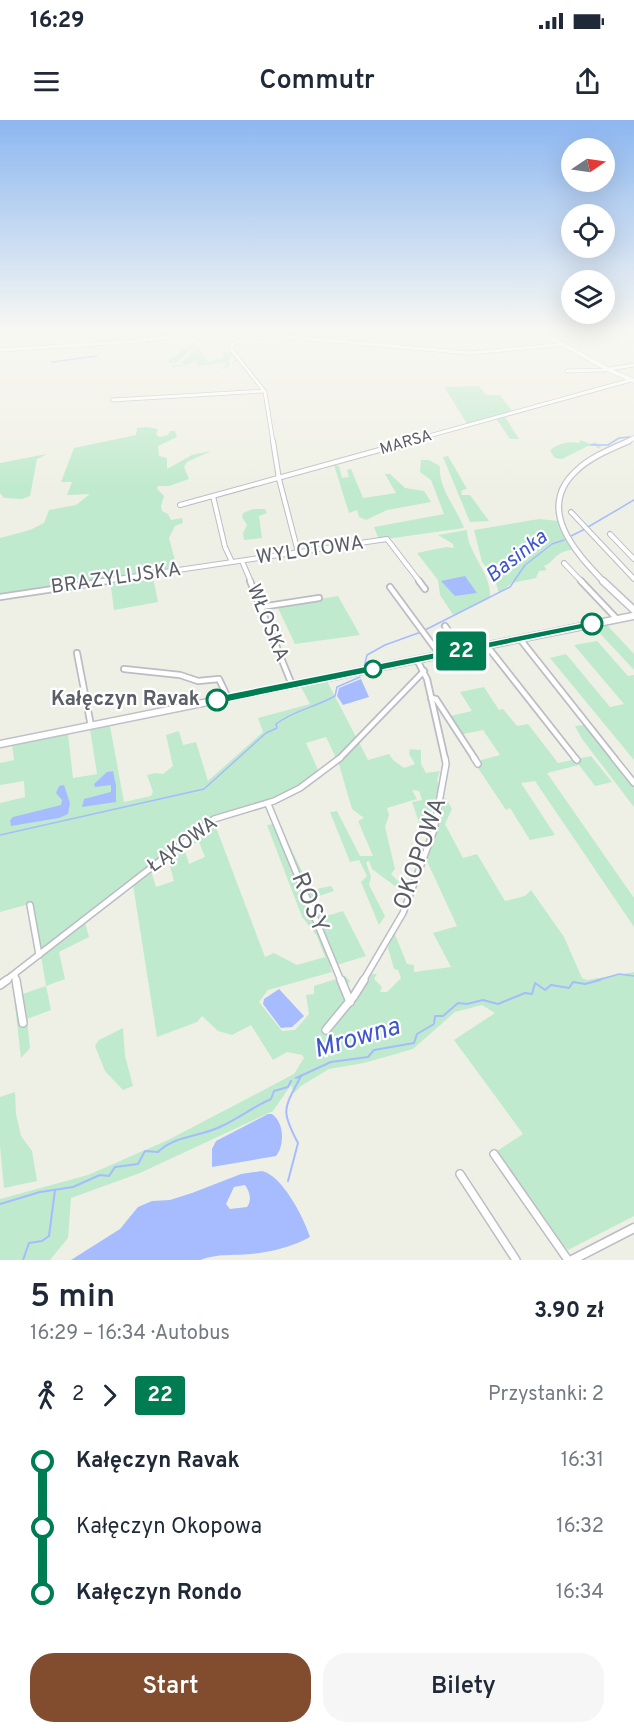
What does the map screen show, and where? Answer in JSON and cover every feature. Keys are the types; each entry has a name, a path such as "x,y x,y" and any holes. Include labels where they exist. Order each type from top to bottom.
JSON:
{"main road":[{"path":"634,438 577,470 566,482 558,501 560,522 571,543 626,603 634,615"},
{"path":"617,619 629,615 626,603"},
{"path":"0,744 634,615"},
{"path":"600,623 634,615"}],"street":[{"path":"257,383 263,391 279,479 298,552"},
{"name":"MARSA","path":"180,505 625,383"},
{"path":"112,400 263,391"},
{"path":"213,496 225,547 232,562"},
{"path":"571,512 634,579"},
{"path":"610,534 634,559"},
{"name":"WYLOTOWA","path":"232,562 387,539 425,589"},
{"name":"WŁOSKA","path":"242,561 292,685"},
{"name":"BRAZYLIJSKA","path":"0,597 232,562"},
{"path":"564,563 617,619"},
{"path":"390,586 440,655"},
{"path":"261,607 319,598"},
{"path":"445,626 463,651"},
{"path":"520,639 634,783"},
{"path":"487,646 577,760"},
{"path":"77,653 91,726"},
{"name":"OKOPOWA","path":"326,1030 350,1002 403,913 434,830 446,774 431,698 424,671 417,660"},
{"path":"124,669 180,675 198,681 219,679 228,698"},
{"name":"ŁĄKOWA","path":"0,986 95,909 214,819 268,804 300,788 339,759 424,671"},
{"path":"431,698 436,699 478,764"},
{"name":"ROSY","path":"268,804 350,1002"},
{"path":"30,905 39,955"},
{"path":"15,975 22,1023"},
{"path":"494,1154 570,1260 634,1228"},
{"path":"460,1174 516,1260"}],"green space":[{"path":"479,386 486,395 500,395 513,412 504,415 519,439 510,439 495,417 468,425 444,387"},
{"path":"137,428 158,429 156,434 159,437 175,431 177,437 158,446 159,456 167,458 167,469 192,455 211,451 187,462 184,467 189,479 169,486 158,486 157,489 164,496 162,511 168,514 171,520 182,518 183,523 175,526 169,538 177,568 152,573 158,602 114,610 110,580 0,596 0,538 30,530 44,523 49,510 76,505 90,494 67,495 72,482 61,482 74,448 136,435"},
{"path":"580,440 591,444 595,442 601,447 598,449 596,446 588,446 562,459 555,458 550,451 564,443 580,443"},
{"path":"47,454 37,459 30,496 22,499 4,498 0,493 0,463"},
{"path":"448,456 467,489 462,490 461,495 470,495 489,521 470,522 443,457"},
{"path":"421,460 429,460 440,466 445,490 464,528 379,540 374,527 444,514 431,480 420,472"},
{"path":"334,465 339,466 342,478 349,477 347,470 351,469 363,498 396,493 385,474 390,474 405,488 424,491 431,502 387,510 366,520 359,517 357,510 349,513"},
{"path":"253,509 265,509 267,513 259,516 262,538 244,540 243,533 247,525 242,517 243,513"},
{"path":"539,519 558,521 575,552 571,550 561,553 544,566 547,570 539,571 536,578 512,583 499,593 494,577 482,562 474,530"},
{"path":"467,530 471,547 487,580 490,598 454,616 440,595 438,580 417,553 446,547 454,548 453,544 438,535"},
{"path":"338,596 360,635 295,644 277,606"},
{"path":"607,625 634,654 634,670 594,627"},
{"path":"597,641 628,676 634,675 634,760 550,658 566,654 610,707 624,704 574,645"},
{"path":"327,681 357,739 337,760 326,737 306,743 319,772 299,786 266,802 219,814 41,950 33,903 0,912 0,803 25,797 24,781 0,785 0,763 14,760 12,745 68,734 73,778 97,774 90,729 110,726 124,802 151,796 153,792 147,775 163,774 173,766 166,735 179,731 183,745 196,742 208,781 263,732 258,718 310,704 301,687"},
{"path":"484,687 499,710 503,709 517,726 528,724 558,763 591,756 612,782 595,786 579,765 547,773 634,898 634,927 535,781 521,783 555,835 530,840 510,808 506,810 474,762 500,755 483,730 458,735 446,717 472,711 460,692"},
{"path":"584,725 634,788 634,807 582,739 575,726"},
{"path":"359,742 368,760 389,754 404,768 415,764 409,754 410,749 421,750 421,764 426,773 440,771 437,779 439,786 427,825 420,825 412,802 422,800 419,791 412,790 417,799 387,808 389,815 385,827 395,869 391,874 402,885 395,886 372,869 369,861 366,862 371,877 369,885 385,916 379,925 361,882 367,876 359,860 350,862 330,812 337,811 360,856 373,856 358,821 364,818 352,809 338,761"},
{"path":"445,797 452,809 445,824 463,858 477,854 505,901 525,896 531,890 564,937 582,978 587,980 634,972 634,1216 568,1250 564,1246 497,1151 523,1134 454,1040 495,1013 482,1005 455,1012 413,1049 364,1063 329,1069 301,1086 294,1093 291,1085 273,1111 140,1173 71,1198 68,1238 50,1260 0,1260 0,1199 88,1175 168,1140 294,1074 304,1058 302,1055 287,1052 273,1060 251,1025 232,1035 218,1031 202,1016 197,1022 157,1037 133,885 151,871 156,887 174,881 168,859 184,848 189,864 205,857 199,842 183,847 214,822 265,957 274,953 297,965 325,957 317,936 302,917 267,825 273,824 283,832 311,890 331,886 334,891 316,897 323,917 343,911 366,956 330,967 332,972 268,990 259,1002 282,1031 295,1030 309,1014 306,995 314,994 314,986 345,976 350,981 346,987 349,993 351,990 363,988 372,974 377,974 374,979 382,987 380,992 387,992 401,978 398,970 394,969 388,948 394,932 407,964 414,965 414,972 451,967 433,933 457,926 426,859 438,826"},
{"path":"84,919 89,937 59,952 65,979 46,986 41,956"},
{"path":"46,986 51,1010 27,1019 30,1048 21,1058 14,997"},
{"path":"123,1028 125,1056 133,1086 123,1090 105,1071 95,1046 99,1040"},
{"path":"15,1092 16,1114 21,1136 32,1151 37,1181 4,1188 0,1146 0,1097"}],"water":[{"path":"465,576 477,593 455,596 441,581"},
{"path":"361,679 369,697 343,705 337,696 339,688"},
{"path":"113,771 116,802 82,807 84,799 111,792 111,785 95,787 94,784 107,772"},
{"path":"64,785 70,803 68,814 59,818 11,826 10,820 13,817 61,805 62,800 56,793 59,786"},
{"path":"279,989 304,1016 292,1027 281,1028 263,1004 264,999"},
{"path":"268,1114 276,1118 281,1128 281,1146 276,1156 212,1167 212,1149 216,1141"},
{"path":"262,1171 277,1180 291,1198 310,1237 296,1244 274,1250 200,1260 71,1260 120,1229 138,1207 152,1201 170,1200 192,1193 241,1174","holes":["245,1185 249,1193 249,1204 247,1207 230,1209 226,1204 234,1187"]}],"waterway":[{"path":"591,445 608,445 619,438 630,437"},
{"name":"Basinka","path":"588,527 634,500"},
{"path":"571,536 585,529"},
{"name":"Basinka","path":"425,630 510,587 525,565 552,544 564,540"},
{"path":"364,667 367,655 385,645 421,632"},
{"path":"0,835 204,789 266,733 277,728 276,724 290,715 335,696 337,687 360,677"},
{"name":"Mrowna","path":"595,981 619,974 634,976"},
{"name":"Mrowna","path":"296,1078 331,1062 368,1057 374,1050 414,1043 417,1034 434,1024 435,1016 443,1016 458,1003 467,1004 483,1000 498,1004 525,993 532,994 535,983 545,990 551,985 569,988 573,982 585,984 600,980"},
{"name":"Mrowna","path":"288,1181 298,1143 288,1123 286,1109 301,1076"},
{"name":"Mrowna","path":"0,1204 40,1192 73,1187 100,1175 109,1176 115,1167 138,1164 145,1151 158,1152 172,1142 214,1130 271,1099 274,1091 288,1087 291,1081"},
{"name":"Mrowna","path":"23,1260 29,1243 42,1241 49,1236 55,1190"}],"bus line":[{"name":"22","path":"217,700 592,624"}],"place":[{"name":"Kałęczyn Ravak","path":"217,700"}]}
